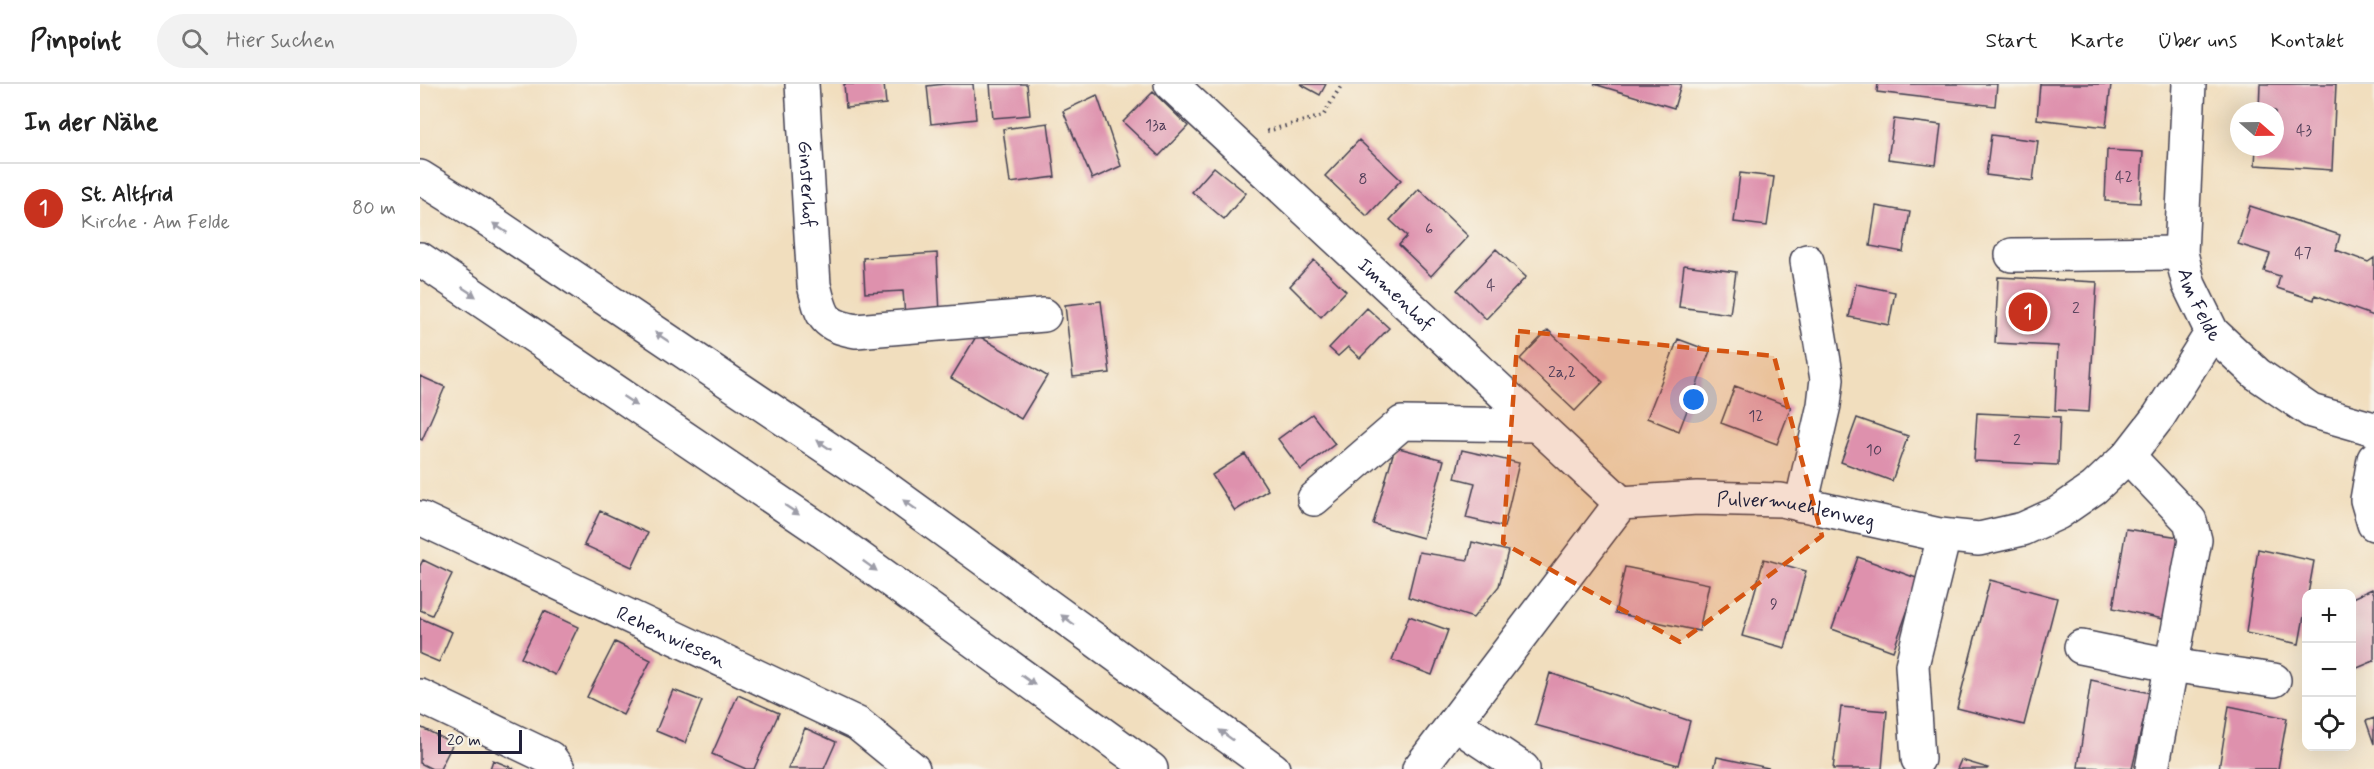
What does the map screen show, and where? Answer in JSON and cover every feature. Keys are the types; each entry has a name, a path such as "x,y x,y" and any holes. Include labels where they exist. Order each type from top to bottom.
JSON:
{"main road":[{"name":"Ginsterhof","path":"802,84 814,285 822,315 838,328 856,331 1044,315"},
{"name":"Immenhof","path":"1171,84 1621,503"},
{"name":"Am Felde","path":"2189,84 2181,253 2189,285 2212,332 2257,374 2311,411 2374,429"},
{"path":"420,177 484,217 872,478 1273,769"},
{"path":"2012,255 2181,253"},
{"path":"420,259 822,531 1151,769"},
{"path":"1801,505 1824,405 1827,379 1807,261"},
{"name":"Pulvermuehlenweg","path":"1621,503 1697,498 1781,500 1944,536 1979,539 2023,529 2058,513 2094,488 2128,456 2159,416 2212,332"},
{"path":"1314,499 1402,423 1538,425"},
{"path":"2128,456 2190,521 2195,540 2152,769"},
{"path":"2374,459 2367,500 2374,524"},
{"path":"1419,769 1621,503"},
{"name":"Rehenwiesen","path":"420,518 858,724 913,769"},
{"path":"1918,759 1912,665 1944,536"},
{"path":"2081,647 2170,665 2274,680"},
{"path":"420,696 550,758 558,769"},
{"path":"1454,723 1523,769"}],"path":[{"path":"1232,141 1323,116 1342,84"}],"highlighted area":[{"path":"1518,331 1774,356 1822,536 1680,642 1503,543"}],"building":[{"path":"844,84 884,84 886,104 846,108"},
{"path":"973,84 976,119 931,124 927,86"},
{"path":"990,84 1027,84 1030,115 993,118"},
{"path":"1300,84 1326,84 1320,95"},
{"path":"1594,84 1681,84 1674,108"},
{"path":"1878,84 1997,84 1995,106 1877,92"},
{"path":"2040,84 2111,84 2106,127 2037,119"},
{"path":"2260,84 2336,84 2332,170 2255,165 2256,156 2284,156 2284,102 2259,102"},
{"path":"1153,92 1188,126 1159,156 1123,122"},
{"path":"1097,95 1121,166 1092,179 1063,111"},
{"path":"1894,119 1941,125 1936,165 1888,159"},
{"path":"1048,123 1055,177 1010,183 1003,129"},
{"path":"1991,135 2038,141 2033,181 1986,175"},
{"path":"1359,140 1401,180 1367,216 1325,176"},
{"path":"2107,150 2143,152 2140,203 2105,201"},
{"path":"1214,167 1246,193 1224,219 1192,192"},
{"path":"1740,173 1774,177 1767,226 1734,222"},
{"path":"1419,189 1468,236 1431,276 1399,245 1407,236 1390,220"},
{"path":"1876,206 1910,212 1903,252 1870,246"},
{"path":"2250,206 2340,235 2336,250 2368,262 2374,258 2374,316 2315,295 2314,300 2277,288 2280,276 2264,271 2270,254 2238,244"},
{"path":"1496,249 1526,277 1486,319 1457,290"},
{"path":"937,253 940,314 905,316 903,291 865,293 863,258"},
{"path":"1314,260 1346,291 1321,317 1290,286"},
{"path":"1684,265 1736,272 1730,314 1679,307"},
{"path":"1998,277 2097,282 2089,412 2055,410 2058,346 1995,343"},
{"path":"1856,284 1895,292 1889,325 1849,317"},
{"path":"1101,301 1110,373 1073,377 1065,305"},
{"path":"1367,308 1389,328 1360,358 1348,347 1338,356 1329,348"},
{"path":"1548,330 1603,382 1575,411 1520,359"},
{"path":"977,335 1047,376 1021,419 951,378"},
{"path":"1678,339 1710,351 1679,431 1647,418"},
{"path":"420,376 445,387 422,440 420,439"},
{"path":"1735,386 1791,407 1777,444 1721,423"},
{"path":"1977,413 2060,417 2058,465 1974,461"},
{"path":"1312,414 1335,444 1301,470 1278,439"},
{"path":"1857,418 1908,436 1892,481 1841,462"},
{"path":"1395,447 1444,460 1423,538 1373,524"},
{"path":"1462,450 1519,463 1504,527 1466,518 1475,483 1455,478"},
{"path":"1245,454 1268,490 1235,511 1212,475"},
{"path":"600,511 648,533 632,567 584,545"},
{"path":"2126,529 2186,538 2172,621 2113,608"},
{"path":"1472,542 1508,551 1499,586 1473,618 1408,597 1419,552 1468,560"},
{"path":"2258,549 2314,561 2309,589 2302,589 2302,627 2299,644 2246,633"},
{"path":"1858,557 1919,579 1893,651 1832,629"},
{"path":"1764,559 1806,571 1785,648 1742,636"},
{"path":"423,560 452,574 432,615 420,610 420,566"},
{"path":"1625,567 1709,584 1699,631 1615,613"},
{"path":"1990,580 2057,598 2024,725 1957,708"},
{"path":"2372,589 2374,594 2374,661 2356,669 2356,643 2356,596"},
{"path":"544,611 578,627 555,675 521,658"},
{"path":"1409,616 1448,630 1432,675 1392,660"},
{"path":"420,618 452,632 439,662 420,654"},
{"path":"615,642 651,660 623,715 587,697"},
{"path":"1550,673 1690,721 1678,765 1535,725"},
{"path":"2091,680 2150,693 2132,769 2078,767"},
{"path":"673,690 702,701 685,743 656,731"},
{"path":"738,695 779,713 754,769 746,769 712,754"},
{"path":"2229,706 2287,718 2278,769 2219,769"},
{"path":"1841,707 1887,711 1882,769 1833,769"},
{"path":"2374,718 2374,744 2366,721"},
{"path":"420,727 453,743 440,769 432,769 420,763"},
{"path":"805,728 836,742 824,769 788,769"},
{"path":"1717,757 1769,768 1769,769 1714,769"},
{"path":"493,760 515,769 490,769"},
{"path":"1961,760 1988,768 1957,769"}],"place":[{"name":"St. Altfrid","path":"2028,312"}]}
